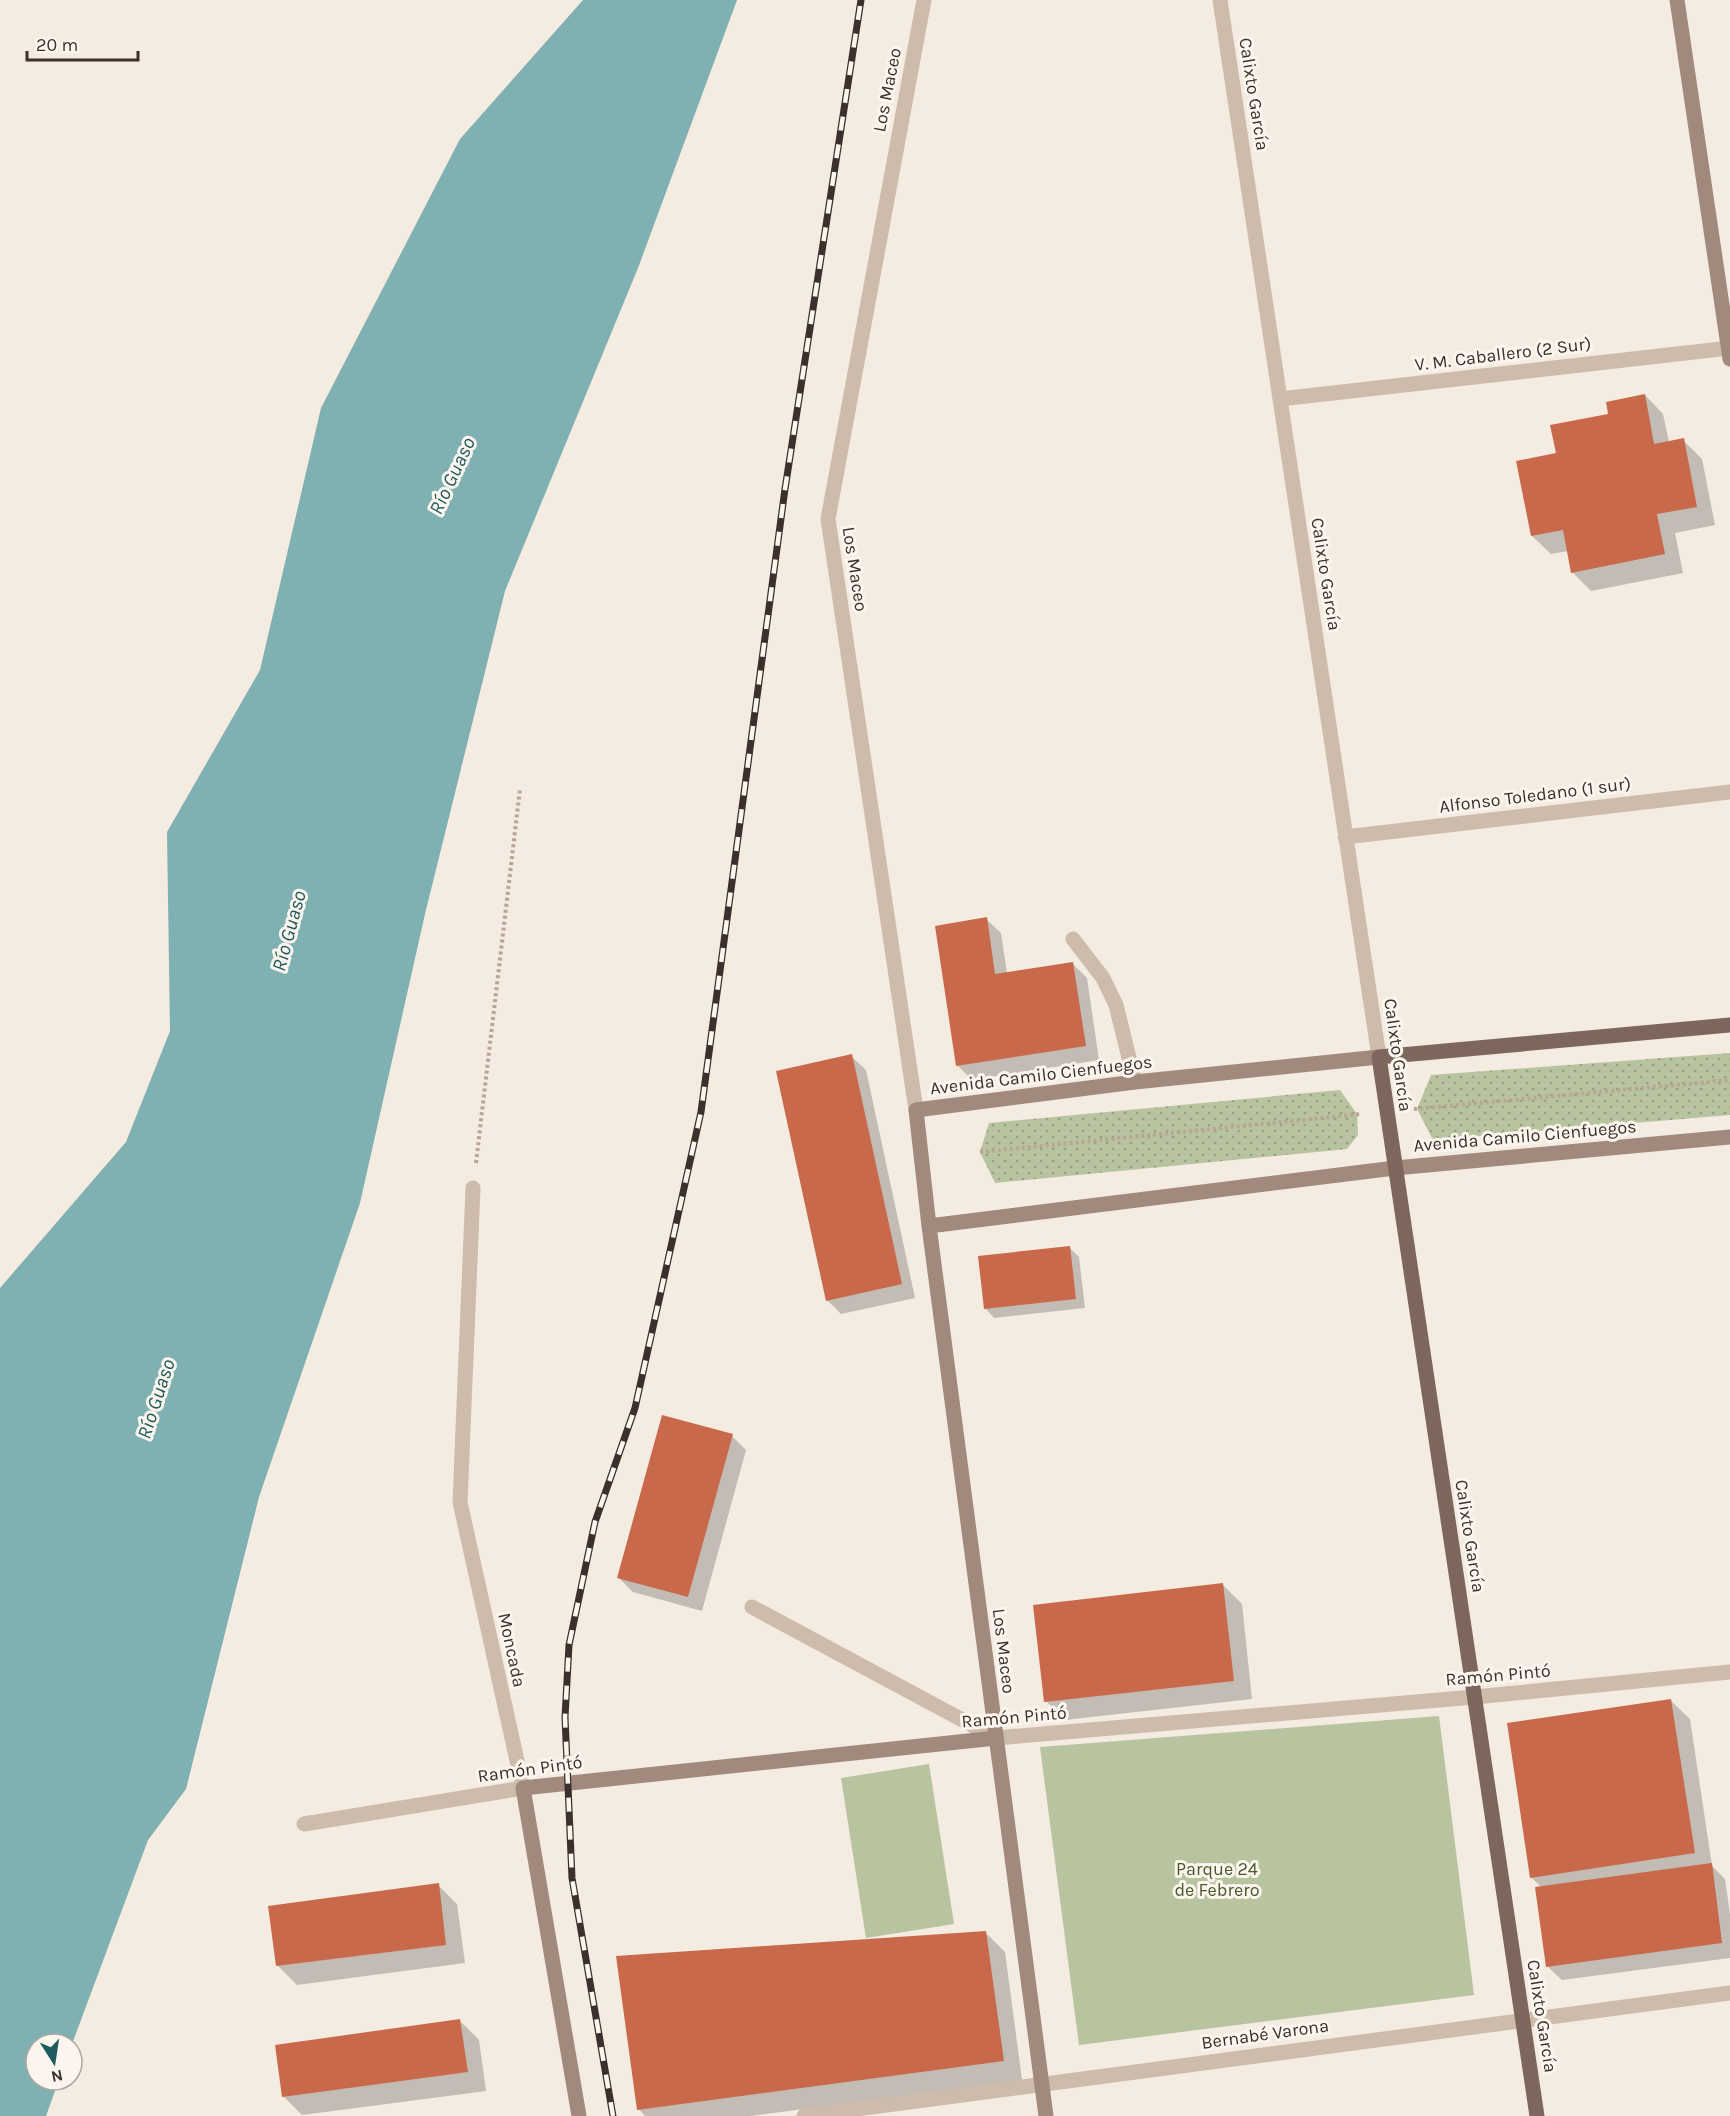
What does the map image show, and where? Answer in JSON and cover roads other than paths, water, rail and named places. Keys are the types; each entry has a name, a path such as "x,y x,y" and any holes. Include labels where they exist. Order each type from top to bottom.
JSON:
{"main road":[{"path":"1677,0 1729,351"},
{"name":"Avenida Camilo Cienfuegos","path":"1730,1025 1135,1082 916,1110 929,1226 1395,1168 1730,1137"},
{"name":"Calixto García","path":"1379,1057 1537,2116"},
{"name":"Los Maceo","path":"929,1226 1046,2116"},
{"name":"Ramón Pintó","path":"523,1788 996,1738"},
{"name":"Moncada","path":"523,1788 579,2116"}],"street":[{"name":"Los Maceo","path":"916,1110 828,519 924,0"},
{"name":"Calixto García","path":"1220,0 1379,1057"},
{"name":"V. M. Caballero (2 Sur)","path":"1280,399 1729,351"},
{"name":"Alfonso Toledano (1 sur)","path":"1346,837 1730,792"},
{"path":"1073,939 1103,978 1116,1005 1135,1082"},
{"name":"Moncada","path":"473,1188 460,1502 523,1788"},
{"path":"752,1608 996,1738"},
{"name":"Ramón Pintó","path":"996,1738 1474,1697 1730,1672"},
{"name":"Ramón Pintó","path":"304,1824 523,1788"},
{"name":"Bernabé Varona","path":"804,2116 1730,1993"}],"water":[{"name":"Río Guaso","path":"583,0 737,0 638,268 505,591 425,914 360,1203 259,1497 186,1789 148,1840 76,2032 24,2032 24,2092 55,2092 46,2116 0,2116 0,1288 126,1142 170,1031 167,832 260,670 321,408 460,139"}],"railway":[{"path":"613,2116 572,1878 565,1717 569,1645 595,1522 635,1408 701,1112 785,489 861,0"}],"park label":[{"name":"Parque 24 de Febrero","path":"1217,1879"}]}
